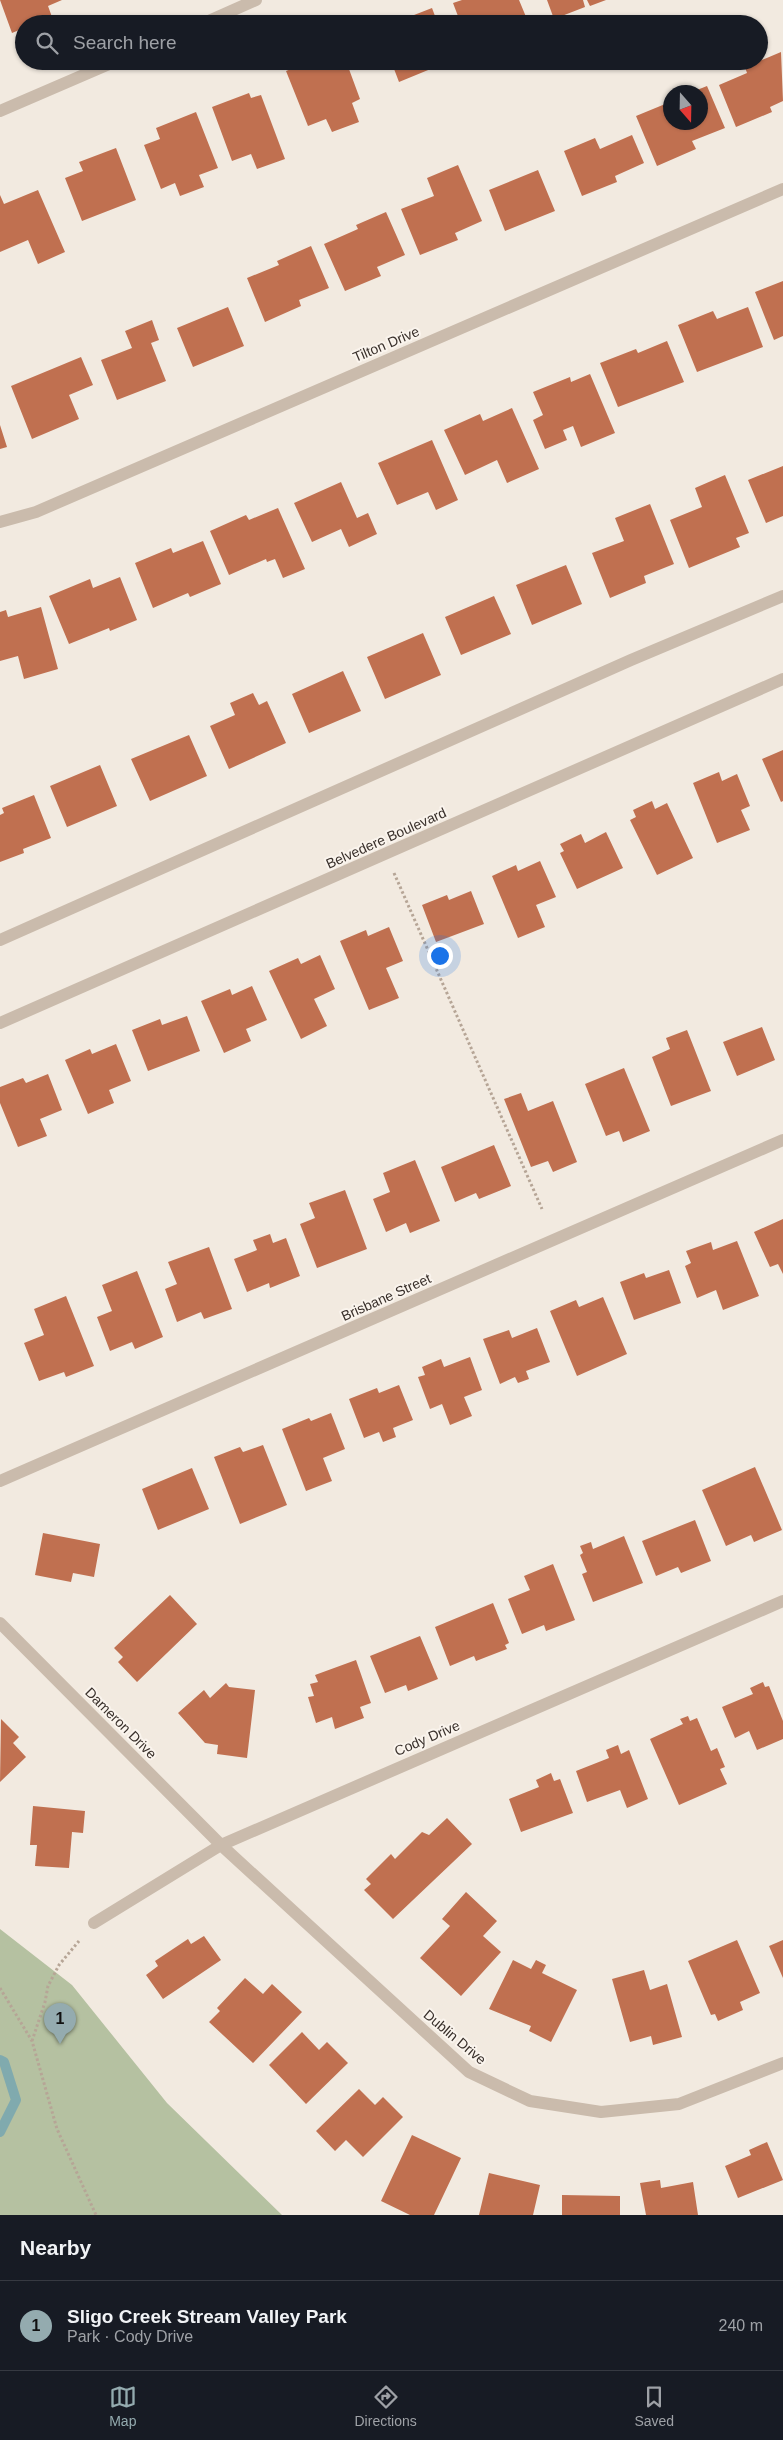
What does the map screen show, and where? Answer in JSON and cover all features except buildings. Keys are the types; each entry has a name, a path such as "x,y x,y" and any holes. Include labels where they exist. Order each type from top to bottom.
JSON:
{"street":[{"path":"222,15 256,0"},
{"path":"0,112 96,70"},
{"name":"Tilton Drive","path":"0,522 45,508 783,189"},
{"path":"0,940 631,660 783,596"},
{"name":"Belvedere Boulevard","path":"0,1022 386,855 783,678"},
{"name":"Brisbane Street","path":"0,1481 783,1140"},
{"name":"Cody Drive","path":"94,1923 221,1844 783,1601"},
{"name":"Dameron Drive","path":"0,1623 221,1844"},
{"name":"Dublin Drive","path":"221,1844 469,2072 530,2101 601,2112 679,2104 783,2063"}],"path":[{"path":"386,855 542,1209"},
{"path":"32,2041 45,2002 48,1986 59,1965 94,1923"},
{"path":"0,1988 32,2041 57,2129 96,2215"}],"green space":[{"path":"0,1929 72,1985 167,2103 282,2215 0,2215"}],"waterway":[{"path":"0,2060 4,2062 16,2100 0,2132"}],"place":[{"name":"Sligo Creek Stream Valley Park","path":"60,2044"}]}
